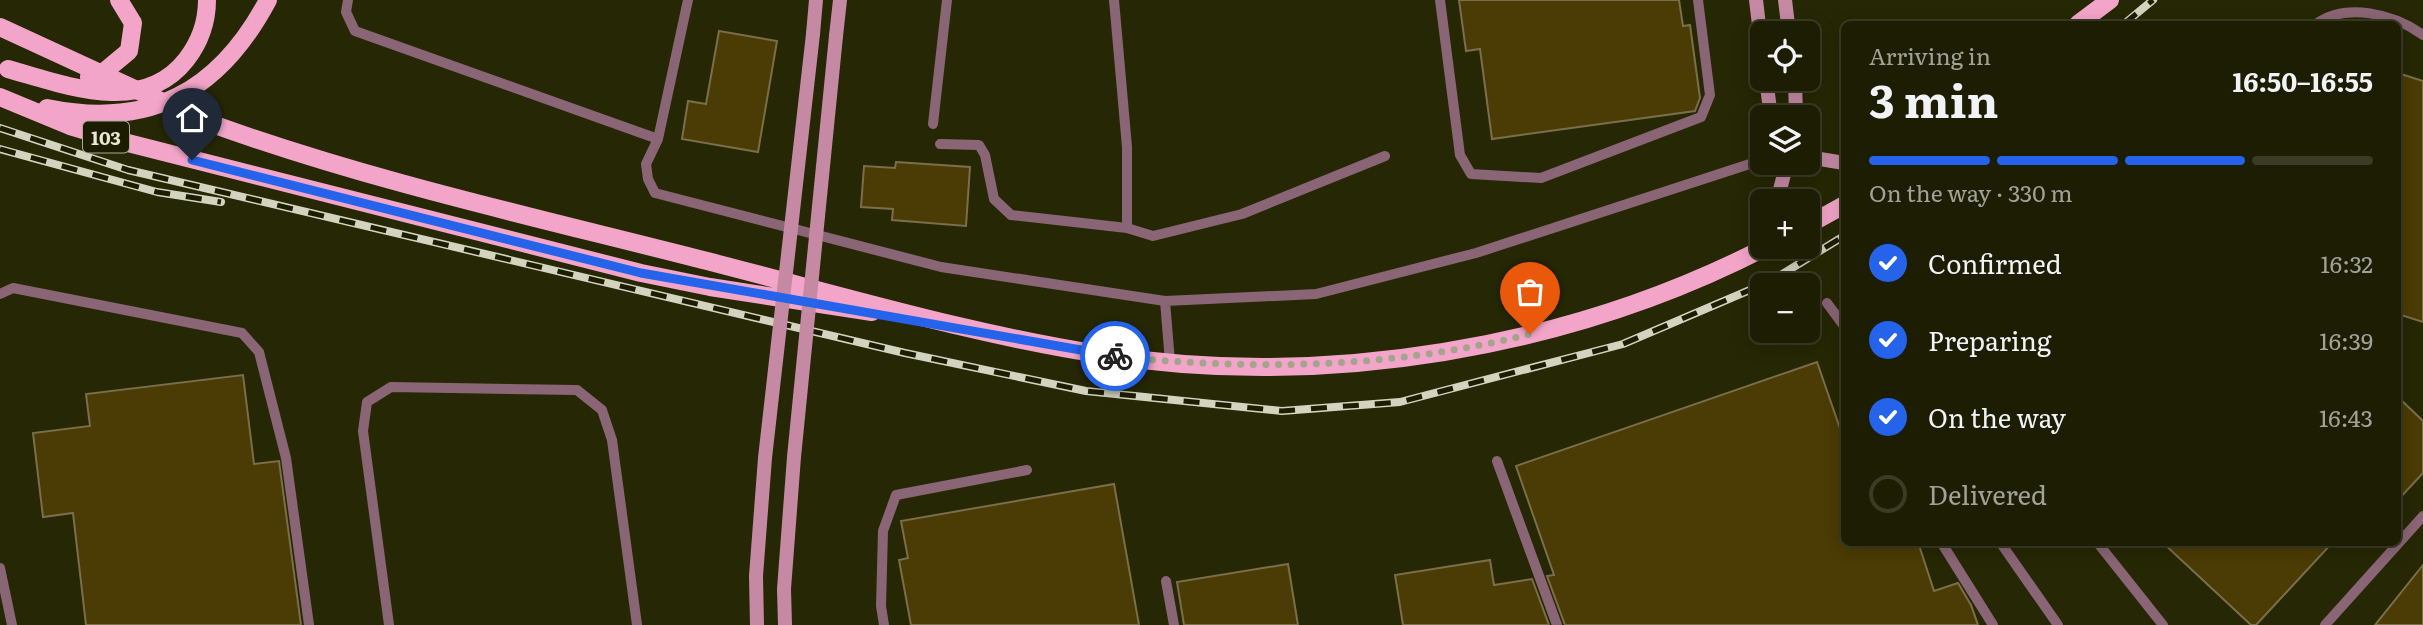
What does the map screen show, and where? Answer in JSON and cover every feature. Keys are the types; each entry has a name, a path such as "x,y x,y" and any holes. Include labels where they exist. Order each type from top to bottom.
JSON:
{"main road":[{"path":"4,68 57,79 84,78 105,71 122,59 132,43 133,23 119,0"},
{"path":"4,68 90,90 115,92 149,88 172,75 190,54 206,20 207,0"},
{"path":"3,98 72,113 106,115 169,102 193,90 219,68 247,36 268,0"},
{"path":"2082,21 2110,0"},
{"path":"0,27 204,121 322,162 991,332"},
{"name":"103","path":"3,98 70,126 124,142 641,273 710,287 991,332 1107,356 1170,362 1253,366 1306,364 1422,356 1485,346 1575,323 1662,296 1750,255"},
{"path":"1820,218 1841,207"}],"street":[{"path":"757,625 756,576 765,458 816,0"},
{"path":"785,625 784,589 794,457 839,0"},
{"path":"1756,0 1759,21"},
{"path":"1785,0 1788,21"},
{"path":"1820,159 1841,162"}],"lane":[{"path":"348,0 346,12 355,31 658,139"},
{"path":"688,0 658,139 646,164 648,179 656,193 941,267 1165,301 1316,294 1476,253 1750,164"},
{"path":"933,124 947,0"},
{"path":"1114,0 1127,147 1127,228"},
{"path":"1440,0 1460,155 1471,174 1541,178 1701,117 1710,95 1698,0"},
{"path":"2320,21 2330,14 2355,12 2397,21"},
{"path":"2401,22 2423,36"},
{"path":"940,145 979,145 985,155 994,199 1011,215 1127,228 1153,236 1242,214 1385,156"},
{"path":"0,294 13,288 242,333 259,352 286,458 309,625"},
{"path":"1165,301 1170,362"},
{"path":"1827,303 1841,322"},
{"path":"389,625 363,431 368,402 391,387 577,390 602,410 612,440 637,625"},
{"path":"1497,461 1557,625"},
{"path":"884,625 881,606 883,531 896,495 1027,470"},
{"path":"2401,540 2423,516"},
{"path":"1944,546 1993,625"},
{"path":"2003,546 2058,625"},
{"path":"2101,546 2163,625"},
{"path":"2325,625 2396,546"},
{"path":"0,568 12,625"},
{"path":"1166,581 1174,625"}],"building":[{"path":"1459,0 1679,0 1683,26 1690,25 1700,98 1695,111 1492,139 1480,49 1466,51"},
{"path":"719,31 777,41 758,152 682,139 688,101 706,104"},
{"path":"2401,74 2423,81 2423,322 2401,315"},
{"path":"896,162 970,167 966,226 892,220 893,209 861,207 864,166 895,168"},
{"path":"1817,362 1841,431 1841,546 1919,546 1934,591 1958,583 1971,605 1978,625 1565,625 1547,576 1554,575 1516,466"},
{"path":"243,375 254,464 279,461 301,625 86,625 73,513 43,517 33,433 90,426 86,394"},
{"path":"2401,400 2423,421 2423,473 2401,497"},
{"path":"1114,484 1139,625 911,625 899,560 908,558 901,521"},
{"path":"2166,546 2329,546 2256,625 2251,625"},
{"path":"1490,560 1494,585 1532,579 1549,625 1403,625 1395,575"},
{"path":"1288,564 1298,625 1184,625 1177,582"},
{"path":"2423,565 2423,625 2375,625"}],"railway":[{"path":"2128,21 2153,0"},
{"path":"0,128 128,170 905,353 1086,391 1282,411 1400,402 1623,344 1771,281 1841,238"},
{"path":"0,149 157,192 221,202"}],"way so far":[{"path":"1115,356 1253,366 1358,361 1422,356 1485,346 1530,334"}],"route":[{"path":"192,160 641,273 710,287 991,332 1115,356"}]}
